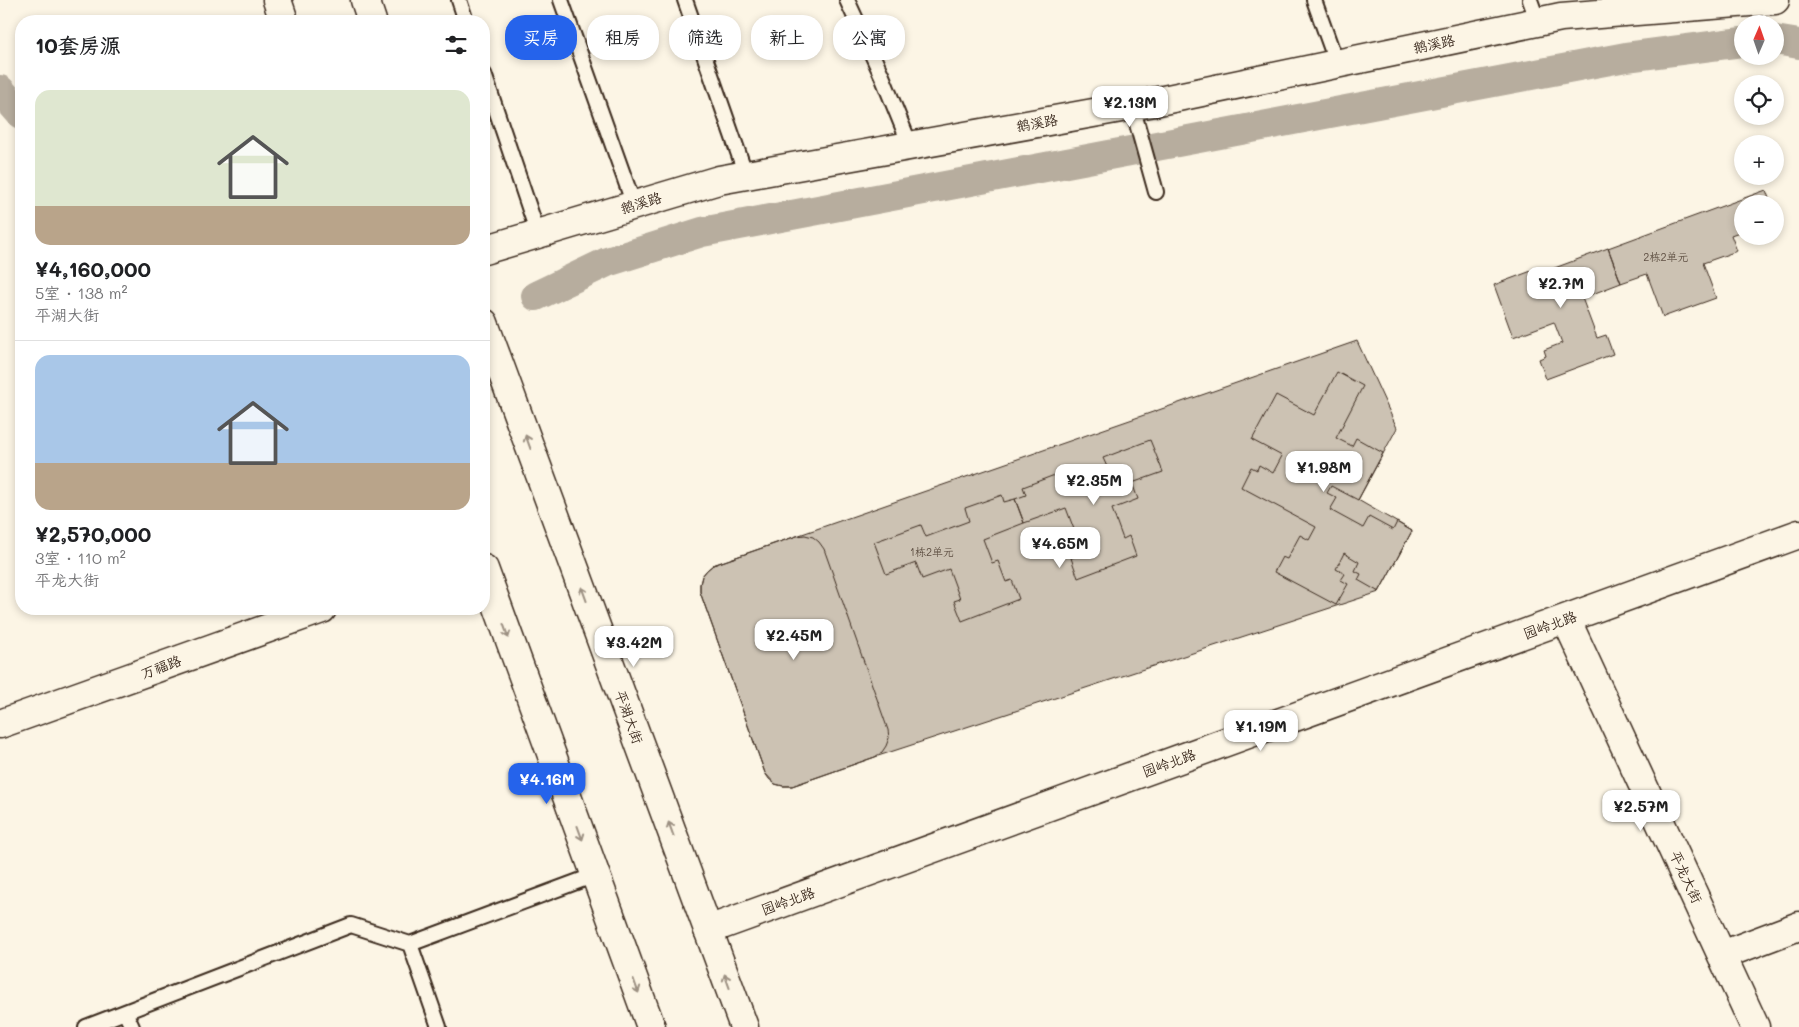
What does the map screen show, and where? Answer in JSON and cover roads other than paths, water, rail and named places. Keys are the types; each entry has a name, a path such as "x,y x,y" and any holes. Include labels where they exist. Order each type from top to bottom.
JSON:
{"street":[{"path":"277,0 282,15"},
{"path":"365,0 370,15"},
{"name":"鹅溪路","path":"490,248 719,180 1132,106 1337,64 1534,11 1561,17 1774,0"},
{"name":"平湖大街","path":"490,339 744,1027"},
{"name":"园岭北路","path":"708,930 1799,534"},
{"path":"490,586 651,1027"},
{"name":"万福路","path":"0,724 305,615"},
{"name":"平龙大街","path":"1566,619 1755,1027"},
{"path":"1722,955 1799,926"}],"lane":[{"path":"459,0 464,15"},
{"path":"561,0 634,205"},
{"path":"685,0 746,175"},
{"path":"847,0 882,76 910,145"},
{"path":"1314,0 1337,64"},
{"path":"490,92 538,234"},
{"path":"1132,106 1156,192"},
{"path":"86,1027 351,925 410,944 595,876"},
{"path":"410,944 439,1027"},
{"path":"126,1012 132,1027"}],"waterway":[{"path":"1784,42 1799,44"},
{"path":"536,296 607,262 702,232 1626,57 1734,43"},
{"path":"0,90 15,107"}]}
